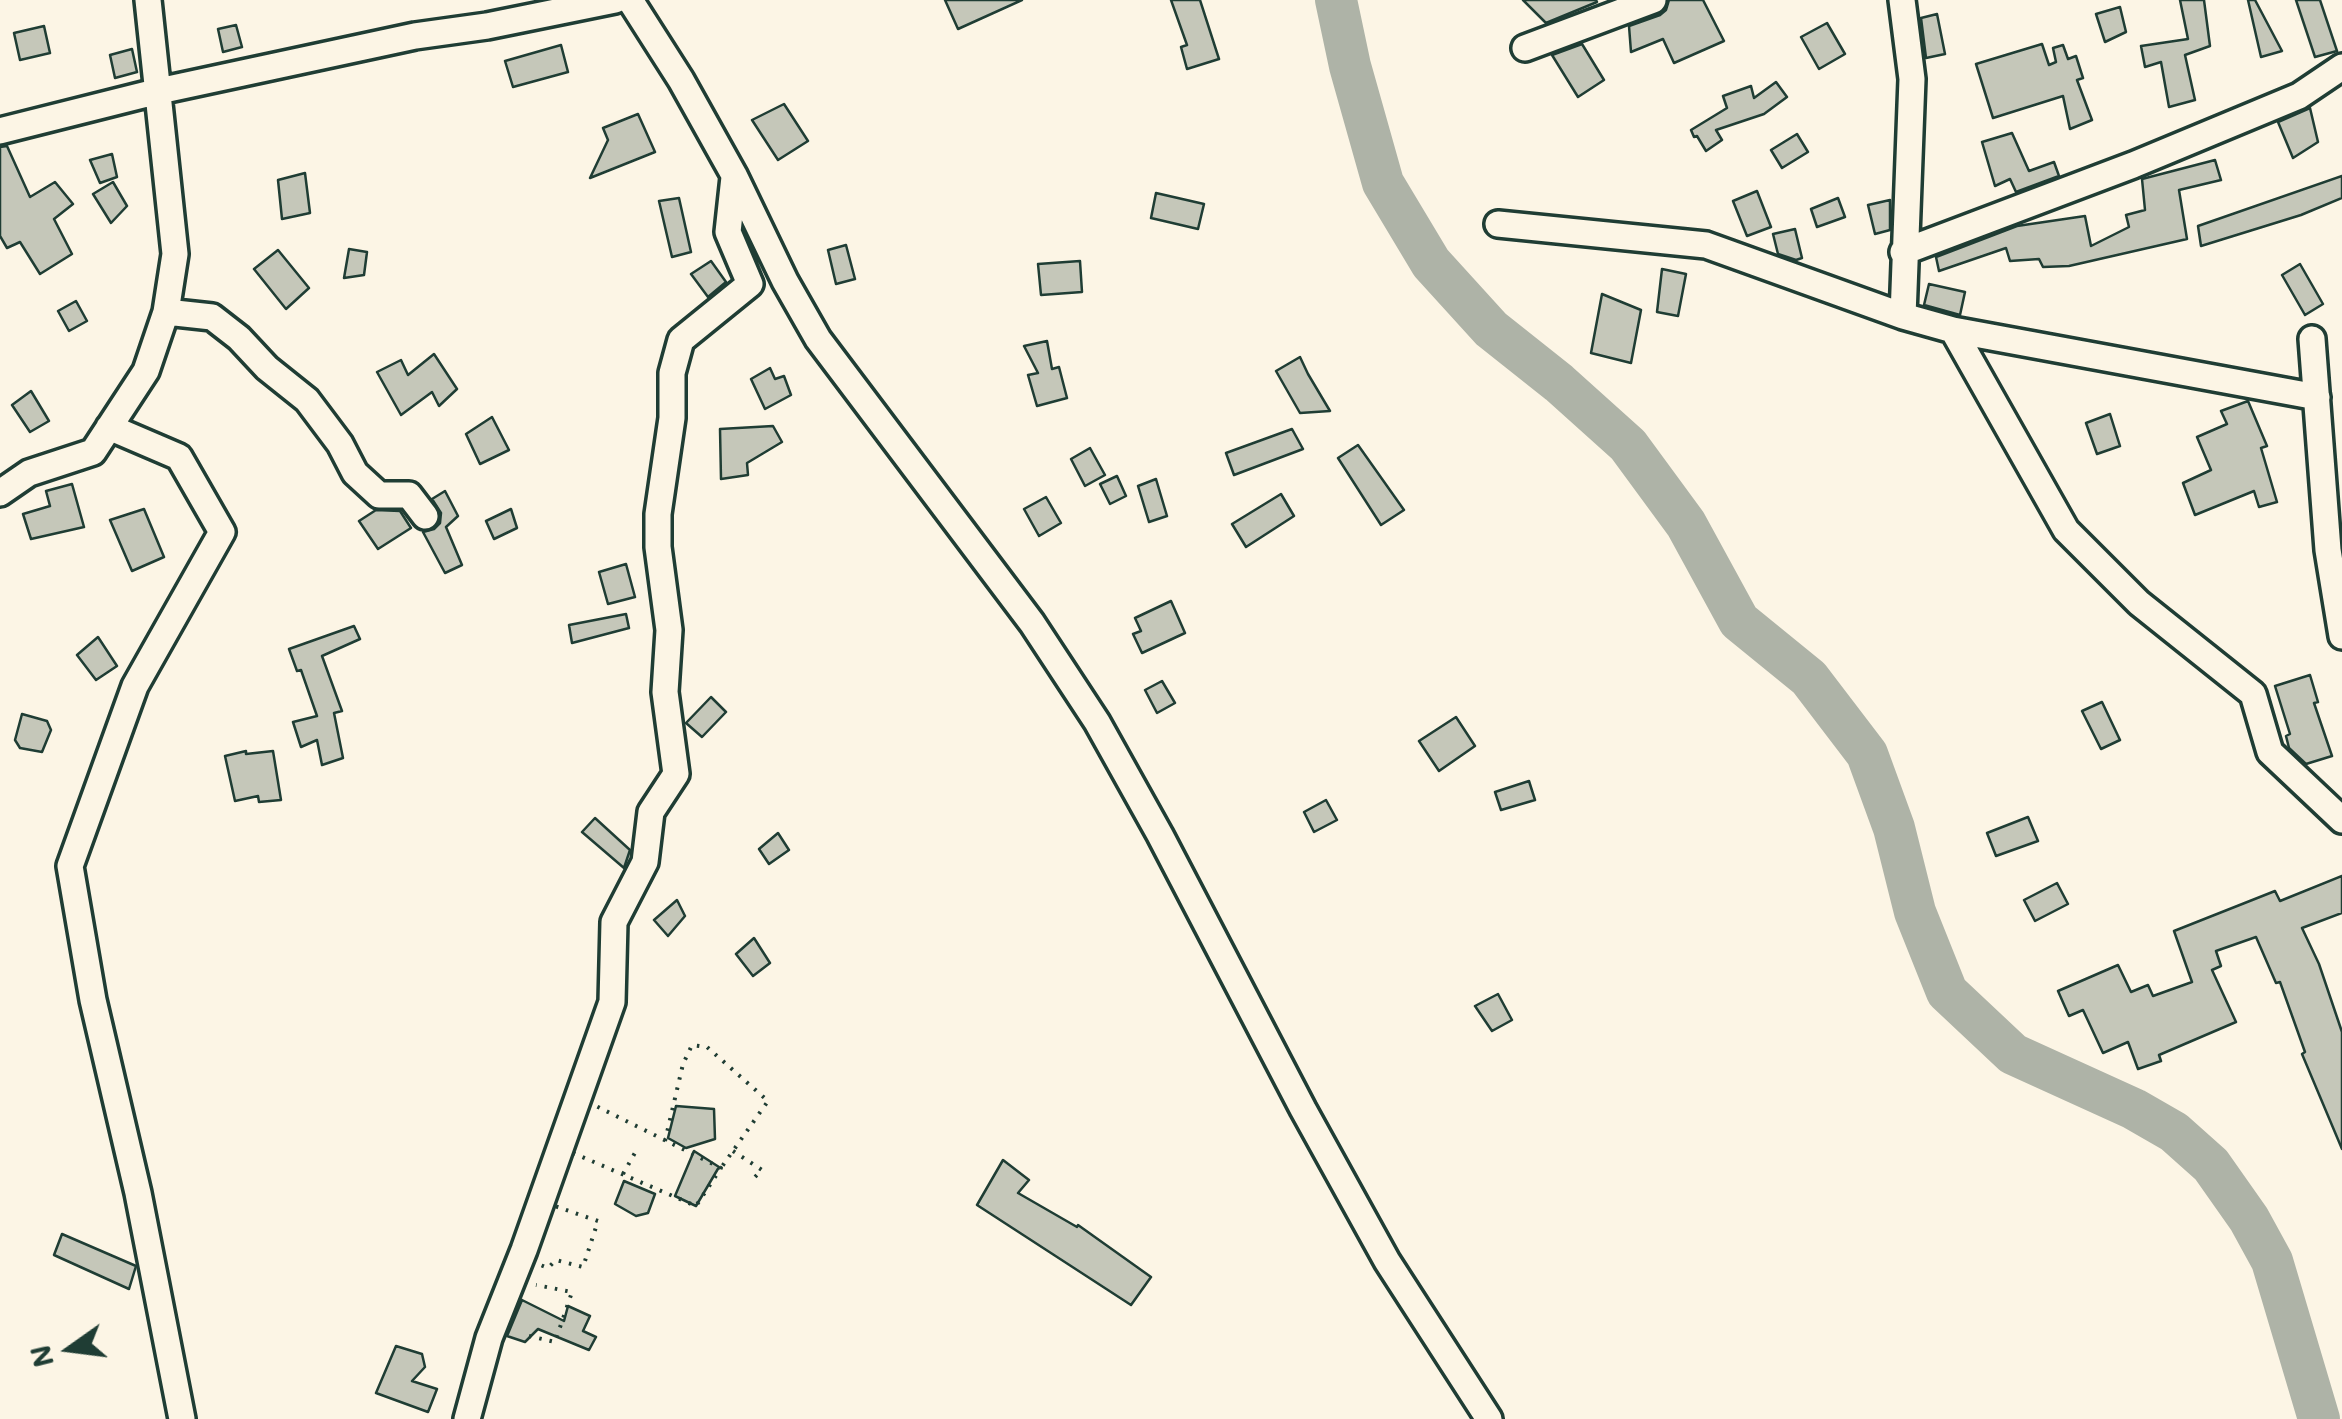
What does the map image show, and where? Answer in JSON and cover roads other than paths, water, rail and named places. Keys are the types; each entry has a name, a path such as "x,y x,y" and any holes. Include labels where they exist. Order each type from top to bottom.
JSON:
{"street":[{"path":"0,493 30,474 93,452 146,371 166,312 175,254 148,0"},
{"path":"0,131 159,91 415,36 615,0"},
{"path":"630,0 734,175 785,282 818,338 1032,622 1097,722 1368,1227 1489,1419"},
{"path":"1525,48 1653,0"},
{"path":"1902,0 1912,79 1903,252 1904,316"},
{"path":"1903,252 2133,165 2299,96 2342,67"},
{"path":"467,1419 489,1338 522,1258 612,1002 614,922 645,862 650,812 676,774 666,692 669,630 658,547 658,514 672,418 672,373 681,340 750,284 728,232 734,175"},
{"path":"1498,224 1706,245 1953,330 2317,397"},
{"path":"166,312 212,317 239,338 267,368 306,400 340,444 355,473 379,496 409,495 425,516"},
{"path":"1953,330 2066,530 2139,603 2252,694 2270,752 2342,820"},
{"path":"2312,339 2328,550 2342,636"},
{"path":"110,427 179,457 222,532 135,686 70,866 93,1000 138,1193 182,1419"}],"waterway":[{"path":"1336,0 1383,183 1431,263 1491,329 1628,445 1686,524 1739,621 1809,678 1867,754 1894,828 1915,912 1947,992 2013,1054 2134,1109 2174,1132 2211,1165 2249,1219 2272,1261 2319,1419"}]}
